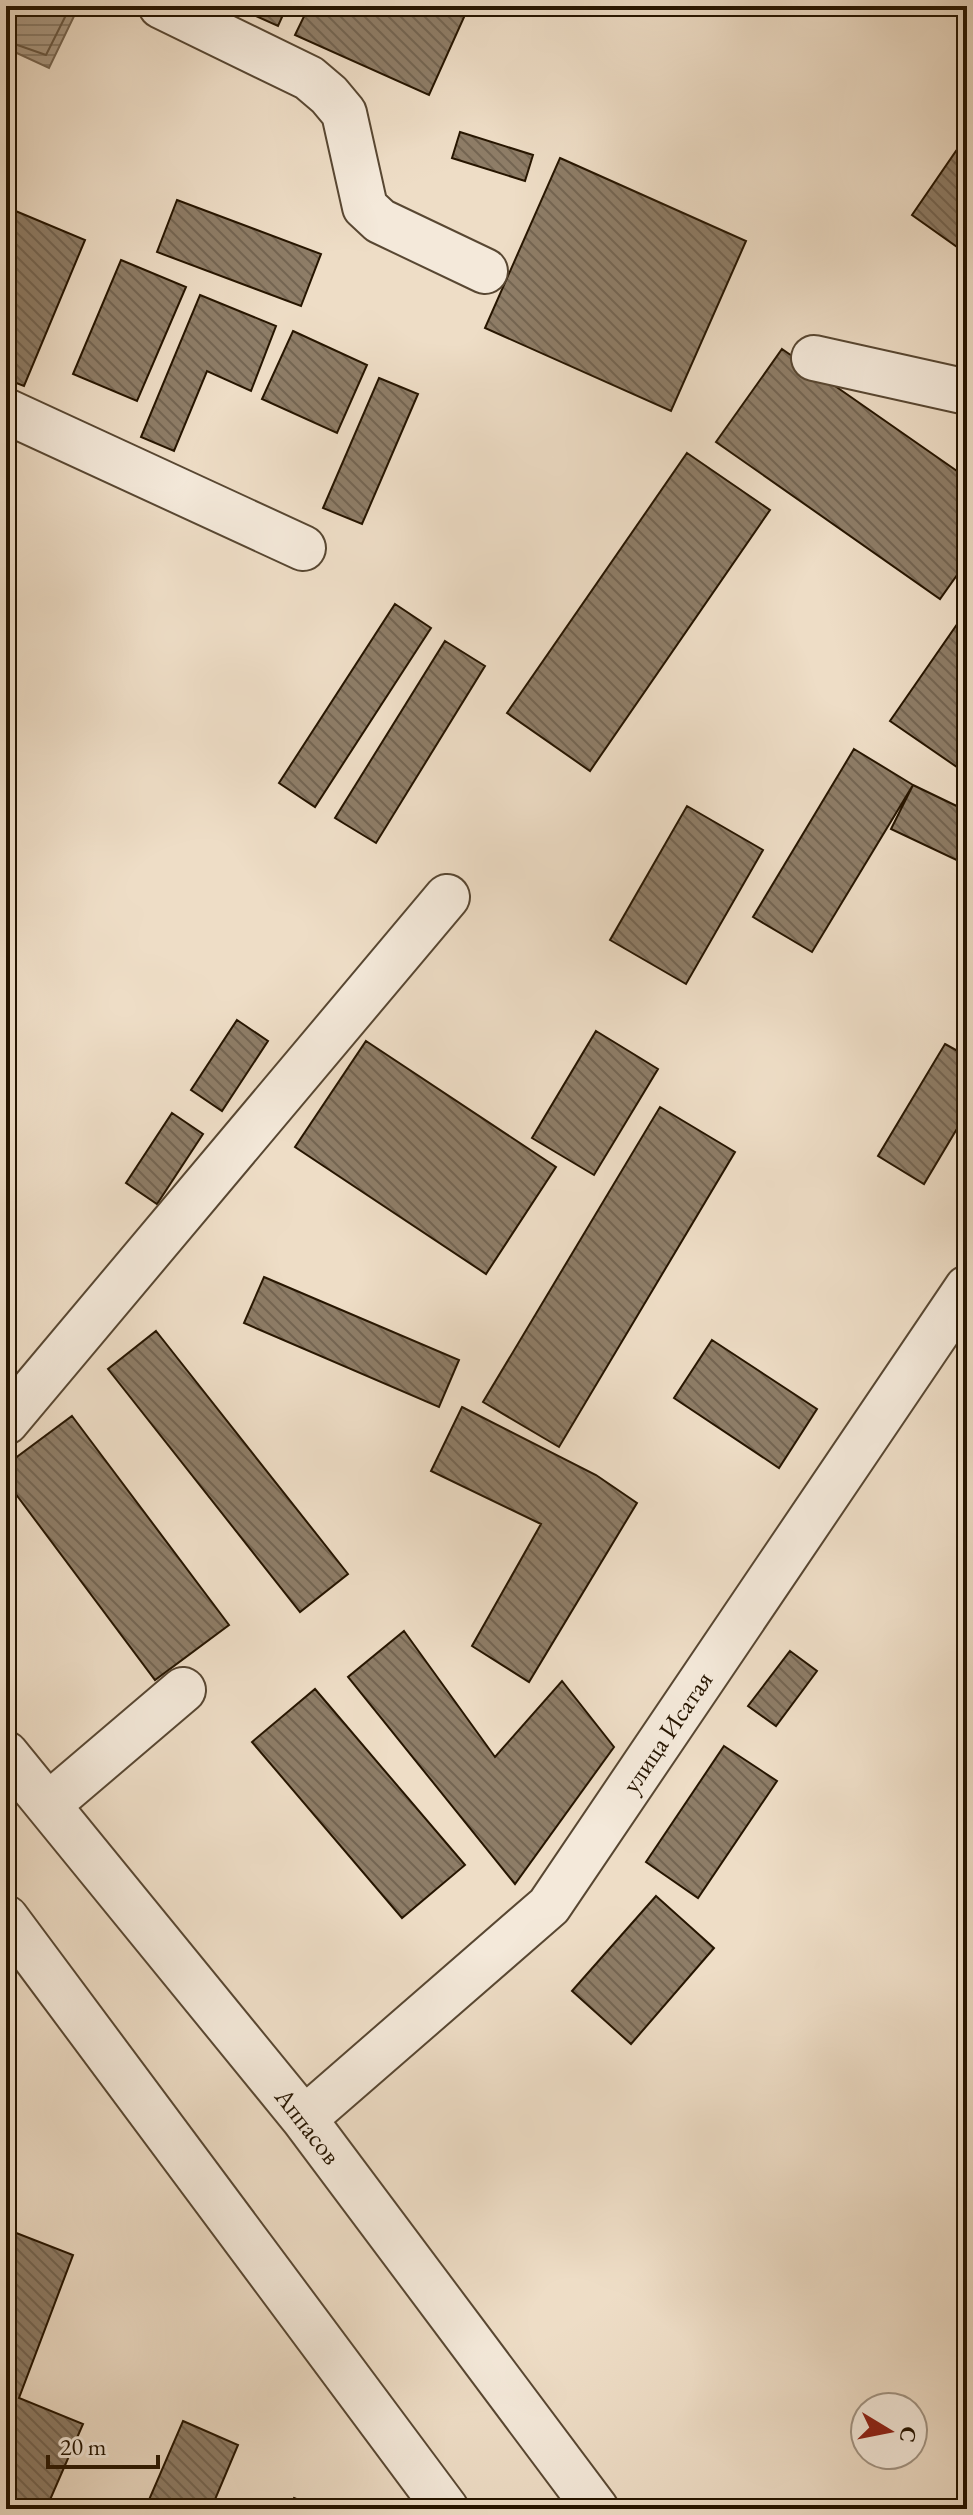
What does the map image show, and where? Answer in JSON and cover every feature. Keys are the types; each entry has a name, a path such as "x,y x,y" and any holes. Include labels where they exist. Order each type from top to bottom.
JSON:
{"street":[{"path":"161,6 309,78 344,113 365,207 380,221 485,271"},
{"path":"814,358 967,392"},
{"path":"6,411 303,548"},
{"path":"6,1422 447,897"},
{"name":"улица Исатая","path":"304,2119 549,1906 965,1294"},
{"path":"48,1805 183,1690"},
{"name":"Аппасов","path":"6,1754 304,2119 596,2509"},
{"path":"6,1918 446,2509"}],"water":[{"path":"6,6 68,6 77,10 49,68 6,48"}],"building":[{"path":"234,6 287,6 278,26"},
{"path":"309,6 469,6 429,95 295,35"},
{"path":"460,132 533,155 525,181 452,158"},
{"path":"956,151 967,159 967,254 912,215"},
{"path":"560,158 746,241 671,411 485,328"},
{"path":"177,200 321,254 301,306 157,252"},
{"path":"6,207 85,240 24,386 6,379"},
{"path":"121,260 186,287 137,401 73,374"},
{"path":"200,295 276,326 251,391 207,371 174,451 141,437"},
{"path":"293,331 367,365 337,433 262,399"},
{"path":"782,349 967,478 967,561 940,599 716,442"},
{"path":"379,378 418,394 362,524 323,508"},
{"path":"687,453 770,510 590,771 507,713"},
{"path":"395,604 431,628 315,807 279,783"},
{"path":"967,610 967,774 890,721"},
{"path":"445,641 485,666 376,843 335,818"},
{"path":"854,749 913,785 812,952 753,917"},
{"path":"913,785 967,811 967,865 891,829"},
{"path":"687,806 763,850 686,984 610,940"},
{"path":"237,1020 268,1041 222,1111 191,1090"},
{"path":"596,1031 658,1069 594,1175 532,1138"},
{"path":"366,1041 556,1167 486,1274 295,1147"},
{"path":"945,1044 967,1056 967,1112 924,1184 878,1156"},
{"path":"660,1107 735,1152 559,1447 483,1402"},
{"path":"172,1113 203,1134 157,1204 126,1183"},
{"path":"264,1277 459,1360 439,1407 244,1323"},
{"path":"156,1331 348,1574 300,1612 108,1369"},
{"path":"712,1340 817,1409 779,1468 674,1398"},
{"path":"462,1407 596,1475 637,1503 529,1682 472,1646 541,1524 431,1471"},
{"path":"72,1416 229,1625 155,1680 6,1481 6,1465"},
{"path":"404,1631 495,1757 562,1681 614,1747 515,1884 348,1677"},
{"path":"790,1651 817,1671 776,1726 748,1706"},
{"path":"315,1689 465,1865 402,1918 252,1742"},
{"path":"724,1746 777,1781 698,1898 646,1862"},
{"path":"656,1896 714,1948 631,2044 572,1991"},
{"path":"6,2229 73,2255 19,2398 83,2424 46,2509 6,2509"},
{"path":"183,2421 238,2445 211,2509 145,2509"},
{"path":"294,2498 320,2509 289,2509"}]}
